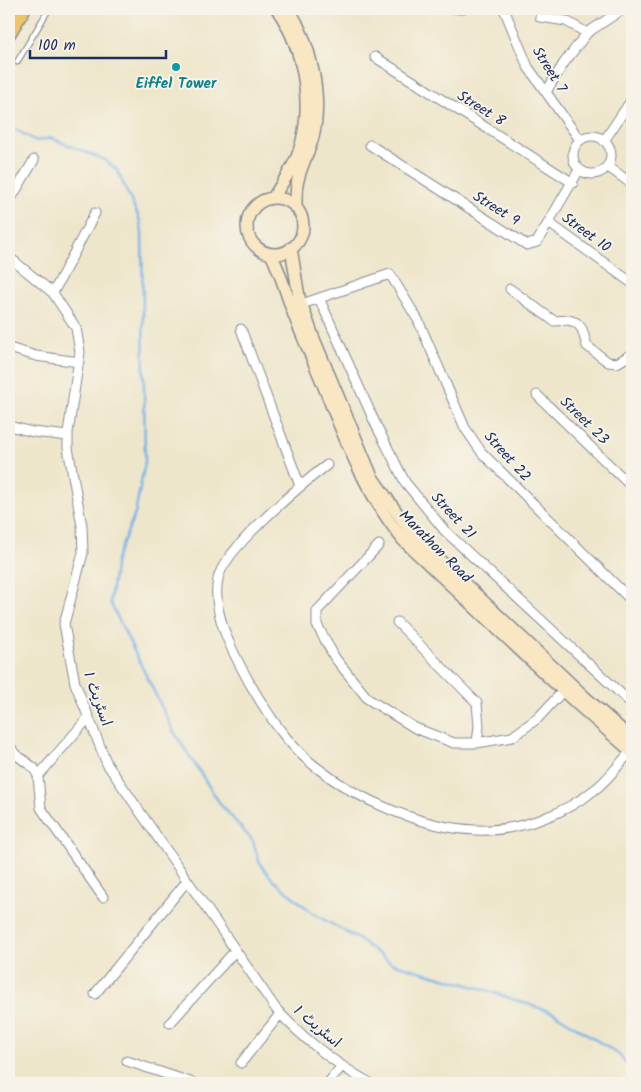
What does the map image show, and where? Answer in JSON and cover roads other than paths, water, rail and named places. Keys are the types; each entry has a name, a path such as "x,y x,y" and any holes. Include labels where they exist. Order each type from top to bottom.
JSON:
{"main road":[{"path":"9,34 24,9"},
{"path":"273,198 298,155 303,134 305,106 298,50 291,30 277,9"},
{"path":"289,9 306,44 312,63 315,93 313,136 297,183 296,207 302,219 303,229 300,238 292,248 280,254 271,254 255,246 247,230 247,221 256,206 273,198 283,199 296,207"},
{"name":"Marathon Road","path":"292,248 302,304 314,339 372,477 412,534 586,698 632,738"},
{"name":"Marathon Road","path":"271,254 280,271 293,314 344,437 386,519 404,541 563,691 632,751"}],"street":[{"name":"Street 7","path":"504,9 523,57 580,140"},
{"path":"546,92 564,62 587,33 623,9"},
{"path":"540,18 566,21 587,33"},
{"name":"Street 8","path":"375,57 573,183"},
{"path":"604,141 632,99"},
{"path":"596,137 604,141 610,153 607,166 594,174 579,170 574,163 573,155 575,147 580,140 596,137"},
{"name":"Street 9","path":"370,145 527,245 537,242 579,170"},
{"path":"9,202 34,160"},
{"path":"607,166 632,184"},
{"path":"53,293 95,213"},
{"name":"Street 10","path":"549,223 632,283"},
{"name":"اسٹریٹ 1","path":"9,257 53,293 76,328 80,352 68,436 82,526 83,553 64,624 75,683 107,764 235,952 280,1014 342,1066 370,1083"},
{"name":"Street 22","path":"319,298 390,274 418,320 465,428 482,453 632,601"},
{"path":"510,289 554,321 569,320 577,323 582,329 587,346 608,362 616,363 632,354"},
{"path":"302,304 319,298"},
{"name":"Street 21","path":"319,298 376,425 405,482 445,531 632,704"},
{"path":"241,329 300,486"},
{"path":"9,348 36,356 79,362"},
{"name":"Street 23","path":"537,395 632,487"},
{"path":"9,426 68,436"},
{"path":"326,465 300,486 230,556 218,578 218,607 223,626 238,663 262,704 288,740 315,766 347,788 392,811 432,823 476,830 516,826 555,813 599,787 632,751"},
{"path":"379,545 318,611 318,625 335,658 368,700 415,728 454,742 477,743 512,736 538,718 563,691"},
{"path":"398,622 477,703 479,726 477,743"},
{"path":"38,776 88,717"},
{"path":"9,744 14,753 34,768 38,776 41,808 103,897"},
{"path":"95,994 188,881"},
{"path":"170,1023 235,952"},
{"path":"241,1063 280,1014"},
{"path":"127,1062 193,1083"},
{"path":"328,1083 342,1066"}],"lane":[{"path":"17,62 49,9"},
{"path":"442,9 462,11 468,9"}],"waterway":[{"path":"9,126 36,141 51,138 105,160 117,170 139,218 142,232 145,462 135,514 116,559 110,602 174,732 221,805 253,841 260,864 273,880 314,914 360,940 391,963 486,990 554,1013 618,1054 632,1069"}],"place":[{"name":"Eiffel Tower","path":"176,67"}]}
